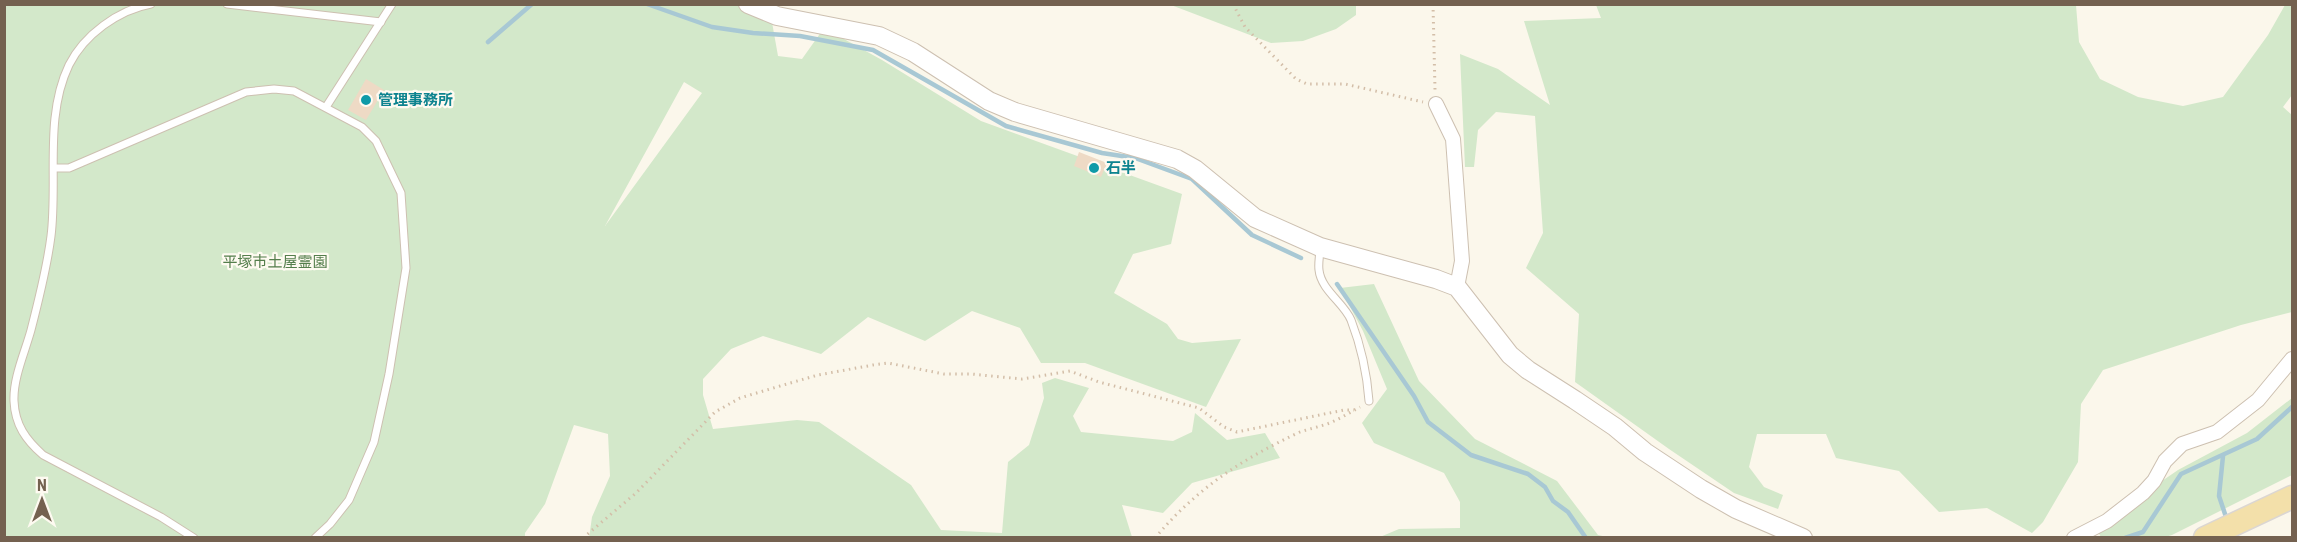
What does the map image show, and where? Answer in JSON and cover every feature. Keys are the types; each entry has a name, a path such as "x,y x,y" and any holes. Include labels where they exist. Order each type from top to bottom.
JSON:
{"main road":[{"path":"2206,537 2292,497"}],"street":[{"path":"748,4 777,16 879,36 913,52 989,101 1015,112 1177,159 1195,169 1255,218 1320,247 1457,287 1504,348 1528,370 1615,427 1645,452 1701,489 1736,509 1803,537"},
{"path":"1436,104 1453,139 1462,261 1457,287"},
{"path":"2074,537 2107,521 2143,493 2154,481 2165,461 2182,444 2217,432 2258,400 2292,359"}],"lane":[{"path":"151,4 119,16 100,28 82,45 69,65 55,110 51,235 39,300 17,378 14,400 19,426 28,441 43,455 161,517 194,537"},
{"path":"228,4 381,22"},
{"path":"326,107 392,4"},
{"path":"54,168 69,168 246,92 274,88 294,91 326,107 362,127 376,141 401,193 406,268 389,374 374,442 349,500 330,524 315,537"},
{"path":"1320,247 1319,272 1324,284 1342,304 1350,319 1367,378 1369,401"}],"path":[{"path":"1233,4 1245,27 1296,79 1307,84 1345,84 1436,104 1433,4"},
{"path":"583,537 636,493 715,412 740,398 780,386 818,375 873,365 888,363 944,374 1022,379 1070,371 1099,382 1199,408 1224,427 1237,432 1344,410 1354,410"},
{"path":"1155,537 1174,516 1214,480 1269,447 1307,429 1328,424 1369,401"}],"green space":[{"path":"1356,4 1356,15 1336,29 1303,41 1271,43 1171,5"},
{"name":"平塚市土屋霊園","path":"4,5 743,5 770,11 778,56 802,59 824,28 882,60 981,121 1182,194 1171,244 1133,254 1114,293 1167,324 1178,339 1192,343 1241,339 1206,407 1085,363 1041,363 1020,328 972,311 925,341 868,317 821,354 763,336 731,349 703,379 703,395 713,429 797,420 819,422 911,485 941,530 1002,533 1008,462 1029,445 1044,398 1042,383 1055,378 1089,388 1073,416 1081,432 1173,441 1192,432 1195,413 1227,440 1265,433 1280,458 1192,483 1163,513 1122,505 1132,537 589,538 592,517 610,476 608,434 574,425 545,504 525,533 525,537 5,537","holes":["684,82 702,93 605,226"]},
{"path":"1596,5 2076,5 2079,42 2100,79 2138,97 2183,106 2223,97 2268,35 2285,5 2292,5 2292,95 2283,107 2292,115 2292,312 2241,325 2103,370 2081,404 2078,462 2043,522 2032,533 1987,508 1939,512 1899,471 1836,458 1826,434 1757,434 1749,467 1764,487 1783,495 1778,509 1734,493 1575,382 1579,314 1526,268 1543,233 1535,116 1496,112 1478,130 1474,167 1465,167 1460,54 1498,69 1550,105 1524,21 1601,18"},
{"path":"1374,284 1419,381 1475,439 1557,481 1598,535 1607,537 1380,537 1399,529 1460,528 1460,502 1444,473 1374,443 1362,423 1387,389 1363,331 1340,288"},
{"path":"2292,398 2292,475 2172,535 2165,537 2101,537 2095,527 2178,470 2247,433"}],"building":[{"name":"管理事務所","path":"366,79 384,90 366,120 348,110"},
{"name":"石半","path":"1079,152 1107,163 1101,177 1074,166"}],"waterway":[{"path":"488,42 532,4"},
{"path":"647,4 712,27 800,36 873,50 1006,126 1102,153 1135,158 1192,179 1252,235 1301,258"},
{"path":"1337,284 1414,396 1428,422 1471,455 1528,474 1545,487 1553,501 1568,512 1586,538"},
{"path":"2125,538 2143,532 2181,474 2257,439 2292,407"},
{"path":"2223,456 2219,496 2227,520"}],"place":[{"name":"管理事務所","path":"366,100"},
{"name":"石半","path":"1094,168"}]}
